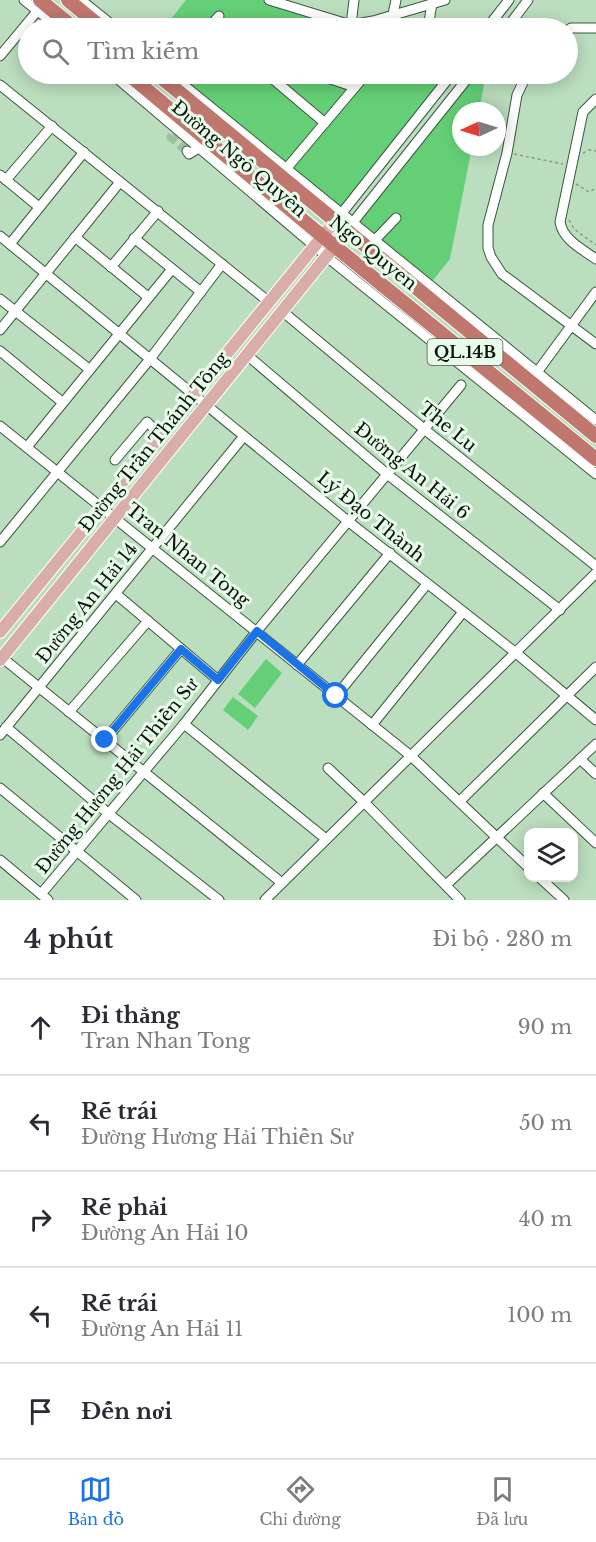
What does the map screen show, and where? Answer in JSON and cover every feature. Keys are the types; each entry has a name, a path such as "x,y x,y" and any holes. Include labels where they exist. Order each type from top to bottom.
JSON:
{"highway":[{"path":"68,0 90,18"},
{"path":"40,4 60,18"},
{"name":"Ngo Quyen","path":"139,84 319,241 596,459"},
{"name":"Ngo Quyen","path":"170,84 339,217 533,377 596,436"}],"main road":[{"name":"Đường Trần Thánh Tông","path":"0,632 339,217"},
{"name":"Đường Trần Thánh Tông","path":"1,658 350,226"}],"street":[{"path":"24,0 40,4 51,18"},
{"path":"81,0 104,18"},
{"path":"272,0 329,18"},
{"path":"352,18 354,0"},
{"path":"393,14 396,0"},
{"path":"382,18 445,0"},
{"path":"495,18 509,0"},
{"path":"514,18 528,0"},
{"path":"430,18 432,3"},
{"path":"29,18 40,4"},
{"path":"578,28 596,28"},
{"path":"0,56 18,33"},
{"name":"Đường Ngô Quyền","path":"123,84 173,130 200,147 319,241"},
{"name":"Đường Ngô Quyền","path":"182,84 286,169 339,217"},
{"path":"279,84 324,123"},
{"path":"346,84 355,87"},
{"path":"286,169 358,84"},
{"path":"339,217 444,84"},
{"path":"463,84 350,226 375,240 533,377 596,420"},
{"path":"522,84 488,225 488,248 496,266 508,279 596,344"},
{"path":"0,85 269,302"},
{"path":"596,99 583,112 560,214 561,228 567,238 596,259"},
{"path":"39,207 3,178 52,126"},
{"path":"187,151 189,154 200,147"},
{"path":"10,244 84,152"},
{"path":"0,330 120,182"},
{"path":"111,267 158,211"},
{"path":"375,240 396,218"},
{"name":"Lý Đạo Thành","path":"0,236 349,522 516,653 596,720"},
{"path":"75,237 148,297"},
{"path":"134,238 201,292"},
{"path":"330,250 596,474"},
{"path":"0,542 150,359 222,264"},
{"path":"27,447 172,268"},
{"path":"533,377 596,292"},
{"path":"0,299 89,369"},
{"name":"The Lu","path":"282,311 424,429 596,566"},
{"path":"0,351 62,402"},
{"name":"Đường An Hải 6","path":"247,355 387,474 560,610"},
{"name":"Đường Hương Hải Thiền Sư","path":"44,898 77,852 461,385"},
{"path":"583,410 596,411"},
{"path":"115,460 147,422 161,435"},
{"name":"Tran Nhan Tong","path":"0,426 411,756 524,863"},
{"name":"Đường An Hải 14","path":"3,731 244,436"},
{"path":"297,664 390,553"},
{"path":"265,900 596,573"},
{"path":"336,696 427,584"},
{"path":"116,594 218,680"},
{"path":"372,725 463,612"},
{"path":"69,712 148,621"},
{"path":"105,740 181,649"},
{"path":"1,658 282,883"},
{"path":"460,801 596,667"},
{"path":"184,724 326,839"},
{"path":"3,731 219,900"},
{"path":"446,885 596,744"},
{"path":"580,759 596,774"},
{"path":"328,768 460,900"},
{"path":"0,788 136,900"},
{"path":"543,794 596,843"},
{"path":"0,860 44,898"},
{"path":"544,882 564,900"}],"path":[{"path":"581,153 589,150 596,151"},
{"path":"507,153 572,166"},
{"path":"576,184 585,191 595,189 596,194"},
{"path":"569,218 574,229 596,245"}],"green space":[{"path":"186,0 275,0 324,18 172,18"},
{"path":"183,84 443,84 342,213"},
{"path":"463,84 484,84 481,102 452,102 452,156 470,156 450,259 430,284 354,222"},
{"path":"266,659 282,673 255,708 238,694"},
{"path":"233,697 258,716 248,730 223,710"}],"tunnel":[{"path":"172,135 171,137 187,151"}],"route":[{"path":"105,740 181,649 218,680 257,631 336,696"}]}
